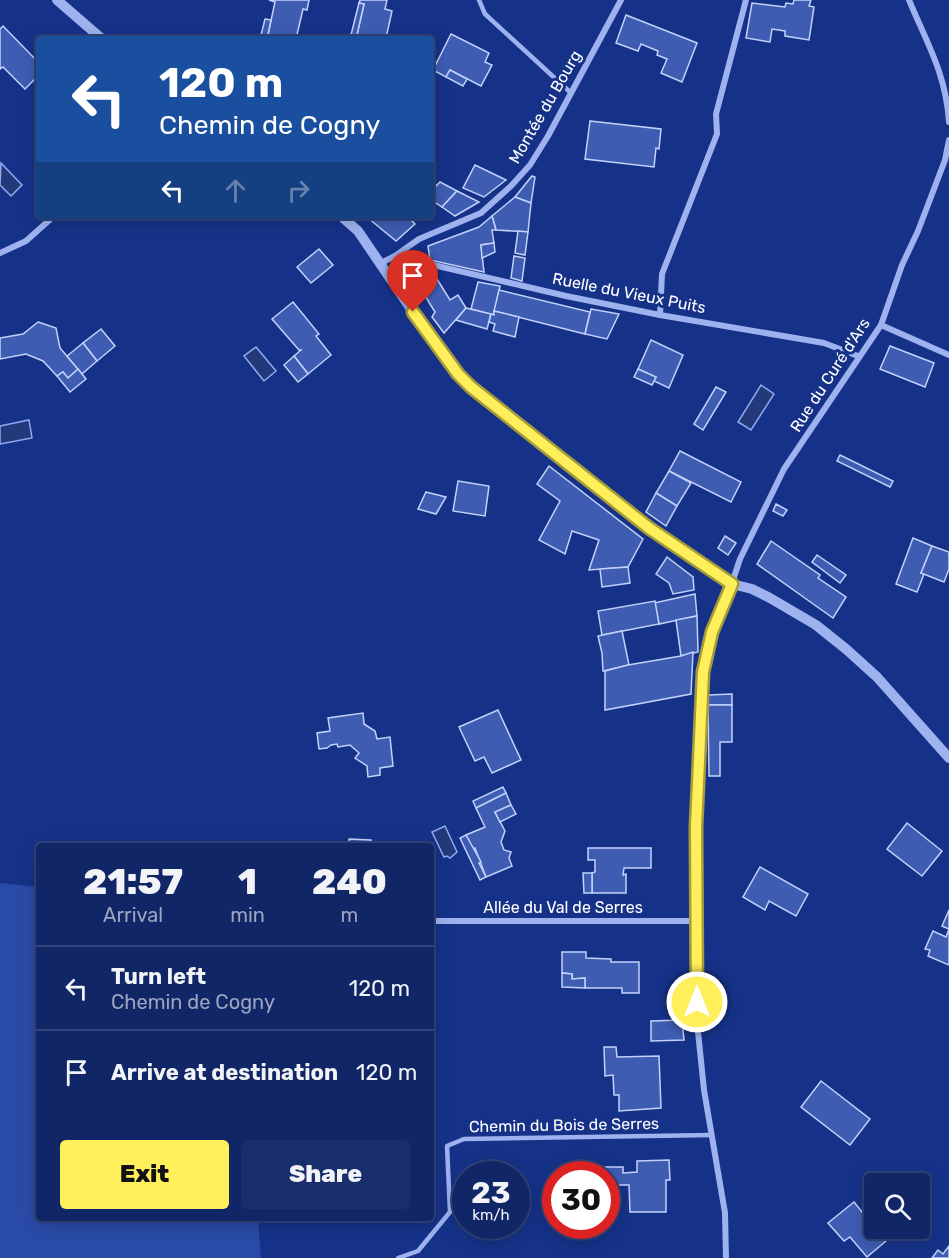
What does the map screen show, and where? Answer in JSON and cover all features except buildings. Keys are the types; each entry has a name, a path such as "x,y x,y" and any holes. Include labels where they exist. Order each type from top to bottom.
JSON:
{"street":[{"path":"57,0 99,36"},
{"name":"Montée du Bourg","path":"381,263 419,239 481,213 531,165 621,0"},
{"path":"660,315 662,274 717,134 716,114 746,0"},
{"path":"909,0 933,52 945,90 949,122"},
{"name":"Rue du Curé d'Ars","path":"732,584 740,559 784,469 880,325 945,160 949,140"},
{"path":"0,253 26,241 51,219"},
{"path":"344,219 358,231 413,312 458,374 471,387 649,528 732,584 752,589 816,625 877,677 949,758"},
{"name":"Ruelle du Vieux Puits","path":"395,256 566,296 660,315 824,343 858,356"},
{"path":"880,325 949,355"},
{"path":"726,1258 725,1212 704,1090 697,1023 696,827 703,672 712,632 732,584"},
{"name":"Allée du Val de Serres","path":"434,921 696,921"}],"lane":[{"path":"479,0 485,14 571,93"},
{"name":"Chemin du Bois de Serres","path":"398,1258 418,1251 450,1212 447,1146 464,1139 711,1135"}],"shaded area":[{"path":"1,163 22,185 11,196 0,185"},
{"path":"256,347 276,371 264,381 244,356"},
{"path":"761,385 774,394 751,430 738,422"},
{"path":"29,420 32,438 0,444 0,426"},
{"path":"445,826 457,852 450,858 444,857 432,832"},
{"path":"0,883 36,887 36,1221 258,1221 261,1258 0,1258"}],"route":[{"path":"413,312 458,374 471,387 649,528 732,584 712,632 703,672 696,827 697,1002"}]}
